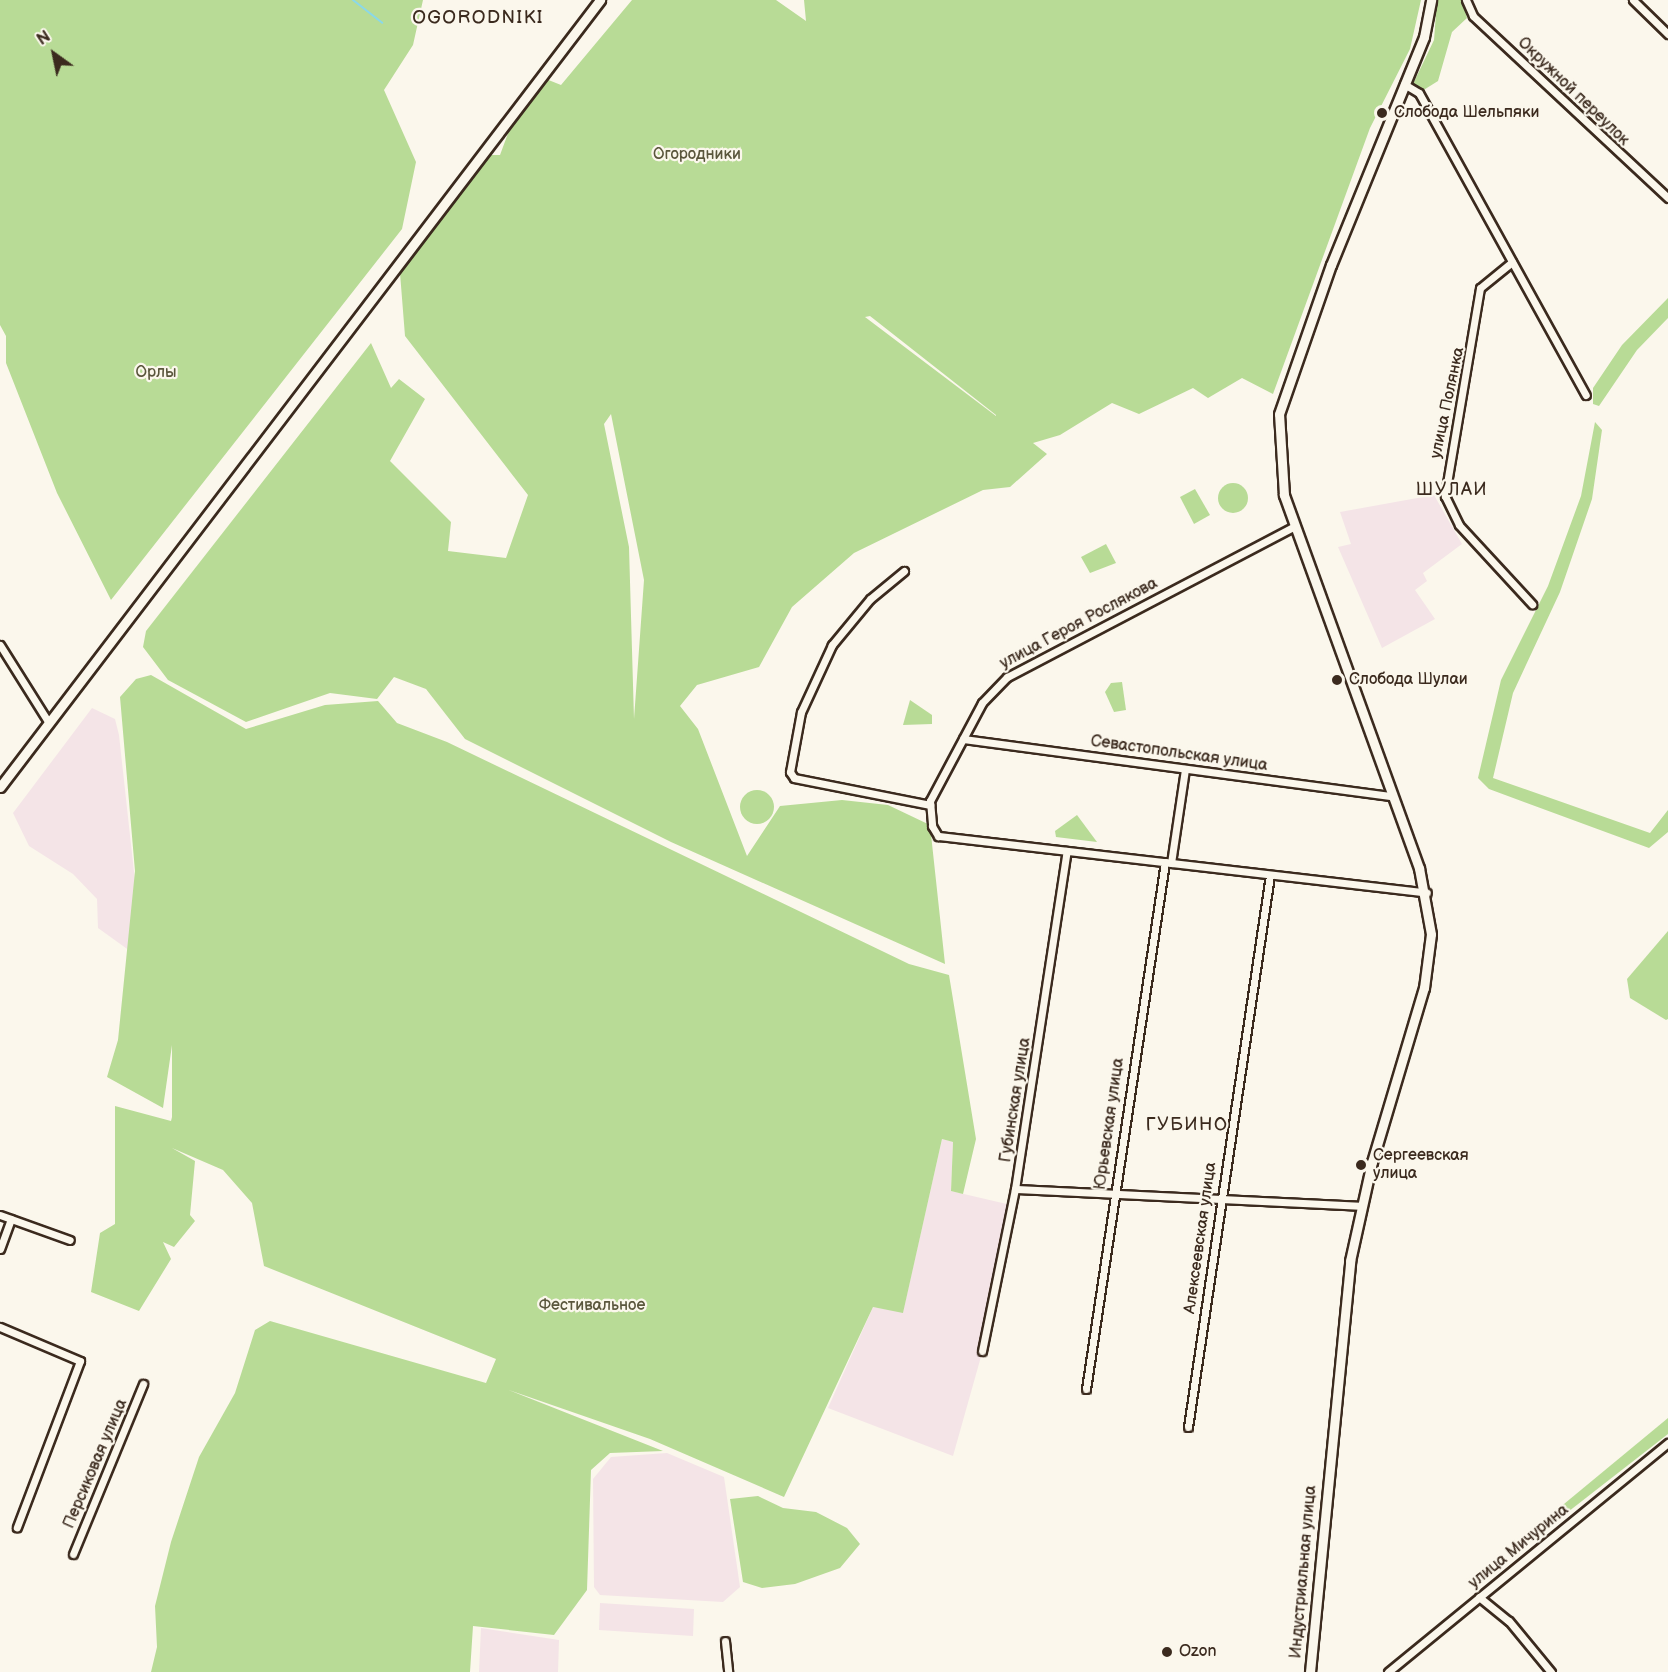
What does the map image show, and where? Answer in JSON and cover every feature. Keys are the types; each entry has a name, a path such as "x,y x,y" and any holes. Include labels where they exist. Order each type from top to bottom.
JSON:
{"street":[{"path":"0,787 600,0"},
{"path":"1015,1189 1113,1198 1220,1199 1361,1206 1430,961 1427,893 1295,526 1281,481 1279,414 1424,37 1431,0"},
{"name":"Окружной переулок","path":"1466,0 1473,16 1668,198"},
{"path":"1633,0 1668,34"},
{"path":"1404,84 1419,93 1586,395"},
{"name":"улица Полянка","path":"1512,262 1480,288 1445,496 1459,525 1532,604"},
{"name":"улица Героя Рослякова","path":"930,805 982,703 1019,669 1295,526"},
{"path":"904,571 870,599 832,645 801,712 790,772 794,778 930,805 938,836 1427,893"},
{"path":"0,645 49,723"},
{"name":"Севастопольская улица","path":"963,739 1392,796"},
{"name":"Юрьевская улица","path":"1086,1389 1113,1198 1185,769"},
{"name":"Губинская улица","path":"981,1351 1015,1189 1067,851"},
{"name":"Алексеевская улица","path":"1188,1427 1270,874"},
{"name":"Индустриальная улица","path":"1310,1672 1328,1475 1361,1206"},
{"path":"0,1215 70,1240"},
{"path":"0,1249 11,1220"},
{"path":"0,1327 74,1356 80,1361 78,1375 17,1527"},
{"name":"Персиковая улица","path":"73,1554 144,1384"},
{"name":"улица Мичурина","path":"1388,1672 1668,1443"},
{"path":"1479,1597 1509,1621 1551,1672"},
{"path":"725,1641 728,1672"}],"shaded area":[{"path":"1434,495 1462,544 1423,573 1427,581 1415,590 1435,619 1382,648 1338,547 1351,544 1340,512"},
{"path":"92,708 115,719 119,735 136,890 130,951 98,928 97,899 73,874 29,846 13,813"},
{"path":"942,1139 953,1142 951,1191 1011,1205 993,1314 953,1456 828,1408 873,1307 903,1312"},
{"path":"667,1453 724,1477 740,1587 723,1602 600,1595 594,1587 593,1479 611,1457"},
{"path":"600,1603 694,1609 693,1636 599,1630"},
{"path":"481,1628 559,1640 558,1672 479,1672"}],"green space":[{"name":"Орлы","path":"0,0 423,0 413,45 384,90 416,162 402,229 111,600 57,493 6,363 6,336 0,325"},
{"name":"Огородники","path":"632,0 776,0 806,21 804,0 1421,0 1410,49 1370,128 1273,394 1242,378 1208,398 1193,388 1139,414 1112,403 1060,435 1033,443 1047,454 1010,487 983,490 854,553 792,607 759,667 697,685 680,706 698,729 747,856 780,806 842,800 888,805 930,825 945,964 671,842 465,739 426,689 394,677 377,699 330,693 246,722 168,680 143,647 146,631 371,343 391,388 399,379 425,399 390,461 451,522 448,551 506,558 528,495 405,336 400,273 468,180 490,155 500,155 513,120 539,85 546,79 561,85","holes":["870,316 996,415 996,416 865,317","611,414 644,580 634,719 629,547 604,424"]},
{"path":"1437,0 1462,0 1467,18 1452,32 1438,81 1422,91 1413,84 1434,40"},
{"path":"1668,298 1668,318 1637,350 1599,406 1593,404 1593,388 1622,345"},
{"path":"1595,422 1602,430 1592,499 1560,592 1513,693 1493,778 1650,833 1668,810 1668,832 1649,848 1489,789 1478,778 1501,680 1548,586 1581,496"},
{"path":"1233,483 1239,484 1247,492 1247,504 1239,512 1233,513 1227,512 1219,504 1218,498 1219,492 1227,484"},
{"path":"1195,489 1210,515 1194,524 1180,497"},
{"path":"1106,544 1116,563 1090,573 1081,557"},
{"name":"Фестивальное","path":"151,675 246,729 325,705 378,701 397,723 447,742 909,964 949,975 976,1139 963,1194 951,1191 953,1142 942,1139 903,1313 873,1307 784,1497 650,1439 506,1389 663,1451 610,1453 591,1470 587,1590 554,1635 473,1626 470,1672 151,1672 157,1647 155,1606 171,1542 199,1457 235,1393 255,1330 270,1321 486,1383 496,1359 264,1266 252,1203 223,1170 172,1148 195,1161 190,1215 195,1221 174,1247 163,1242 171,1259 139,1311 91,1292 100,1233 115,1224 115,1106 171,1121 172,1117 172,1045 163,1108 107,1077 118,1040 135,871 120,697 136,679"},
{"path":"1122,682 1126,710 1114,712 1105,692 1111,683"},
{"path":"910,700 932,715 932,724 903,725"},
{"path":"757,790 769,795 774,807 769,819 757,824 745,819 740,807 745,795"},
{"path":"1077,815 1097,842 1056,837 1055,831"},
{"path":"1668,931 1668,1019 1666,1020 1630,998 1627,979"},
{"path":"1668,1418 1668,1434 1514,1554 1541,1523"},
{"path":"758,1496 783,1508 816,1512 847,1528 860,1544 840,1568 795,1584 762,1588 743,1582 730,1499"}],"waterway":[{"path":"353,0 382,23"}],"place":[{"name":"Слобода Шельпяки","path":"1382,113"},
{"name":"Слобода Шулаи","path":"1337,680"},
{"name":"Сергеевская улица","path":"1361,1165"},
{"name":"Ozon","path":"1167,1652"}],"district":[{"name":"OGORODNIKI","path":"478,18"},
{"name":"ШУЛАИ","path":"1452,490"},
{"name":"ГУБИНО","path":"1187,1125"}]}
